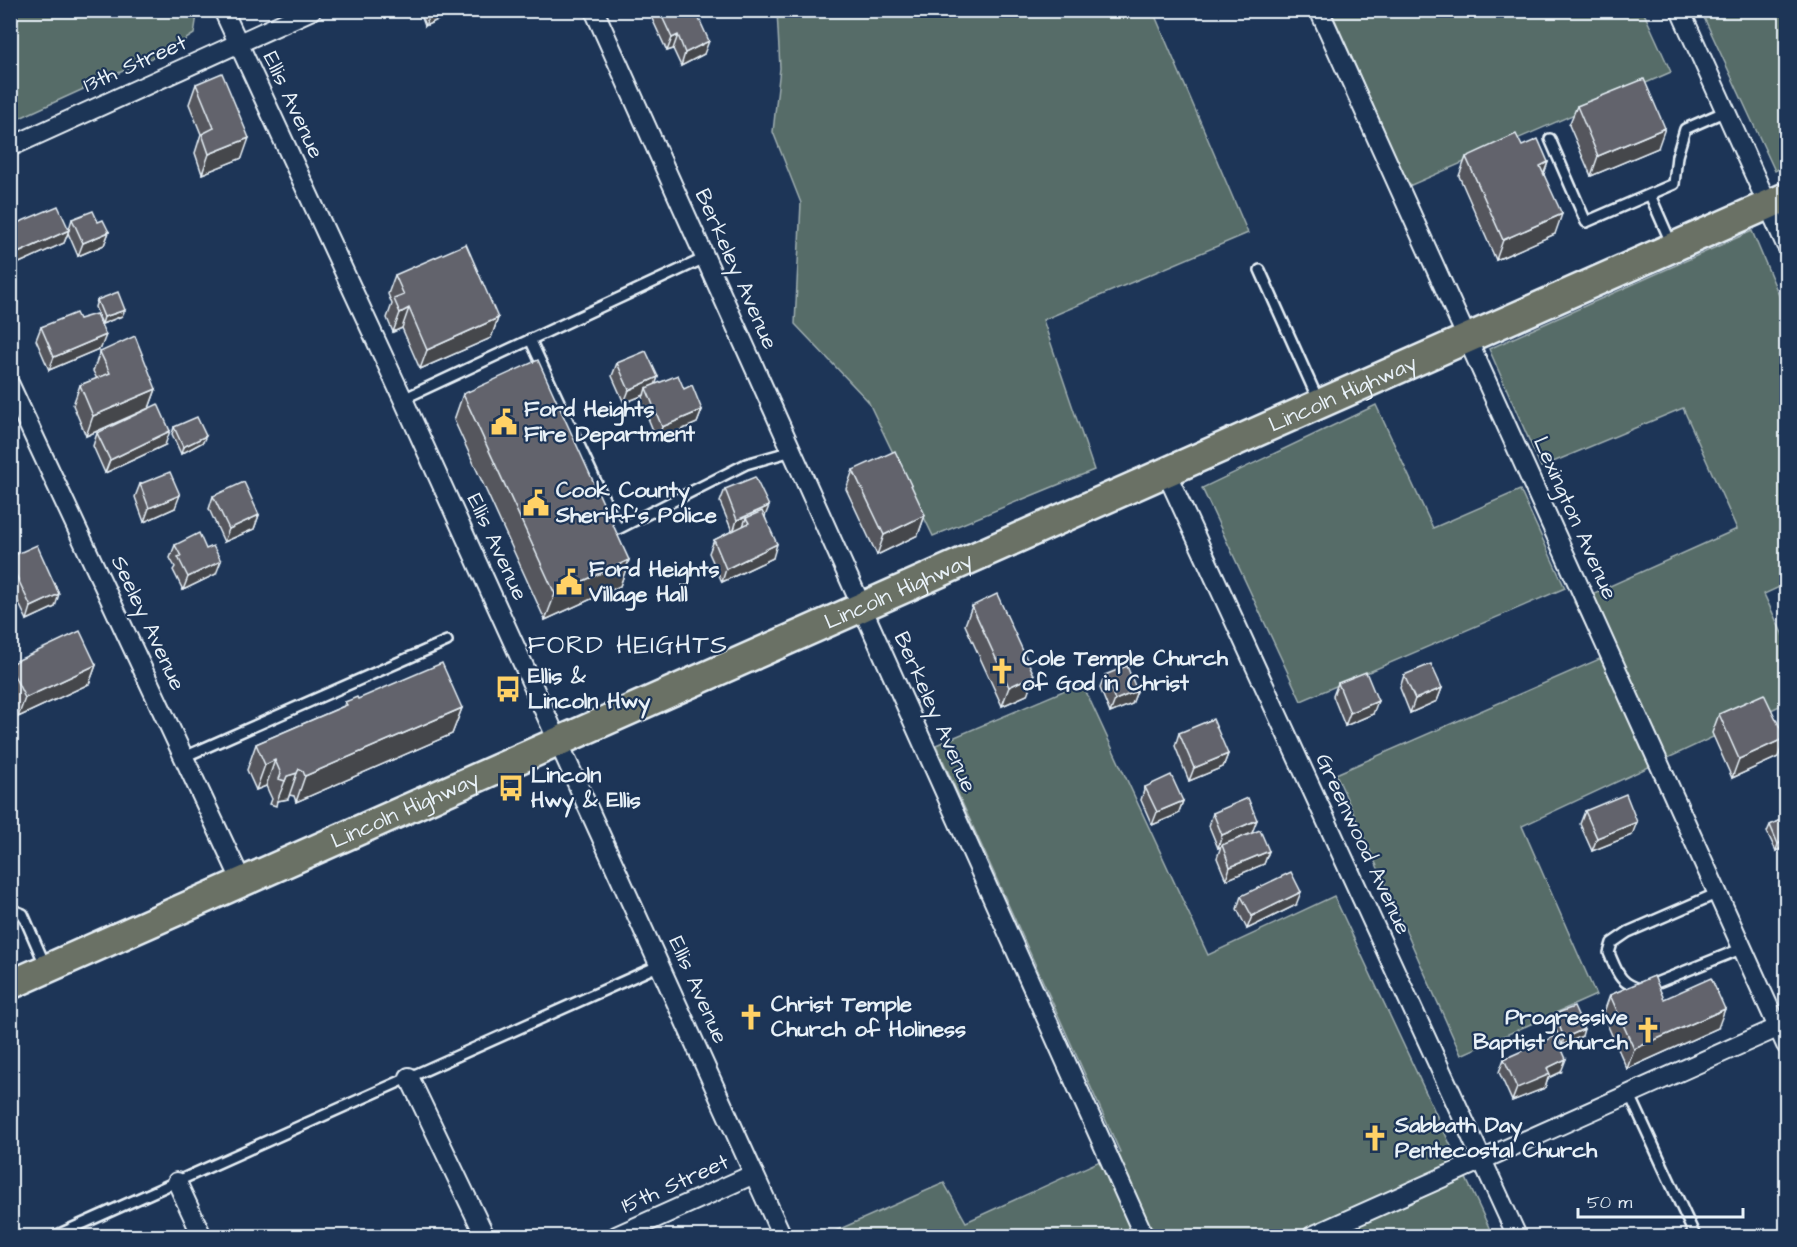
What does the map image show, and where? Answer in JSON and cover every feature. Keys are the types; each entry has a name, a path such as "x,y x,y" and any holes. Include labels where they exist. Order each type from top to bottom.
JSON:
{"main road":[{"name":"Lincoln Highway","path":"10,985 1778,201"}],"street":[{"name":"Ellis Avenue","path":"222,10 560,741 782,1236"},
{"name":"13th Street","path":"10,147 312,10"},
{"name":"Berkeley Avenue","path":"594,10 1144,1236"},
{"name":"Lexington Avenue","path":"1319,10 1743,948 1783,1026 1786,1045"},
{"path":"1680,10 1726,111 1778,201 1786,245"},
{"name":"Seeley Avenue","path":"10,385 242,882"},
{"name":"Greenwood Avenue","path":"1166,472 1517,1236"},
{"path":"1312,1236 1783,1026"},
{"path":"409,1077 485,1236"},
{"name":"15th Street","path":"616,1236 754,1174"},
{"path":"177,1182 202,1236"}],"lane":[{"path":"1550,139 1586,222 1674,184 1677,156 1685,129 1726,111"},
{"path":"1650,195 1674,247"},
{"path":"403,399 705,258"},
{"path":"1260,270 1320,404"},
{"path":"530,339 618,529 746,464 792,451"},
{"path":"184,758 447,641"},
{"path":"1718,893 1629,932 1612,943 1609,953 1621,980 1641,989 1743,948"},
{"path":"10,909 23,914 46,969"},
{"path":"55,1236 660,965"},
{"path":"1630,1095 1695,1236"}],"green space":[{"path":"194,10 197,15 194,34 169,50 11,122 11,11"},
{"path":"777,11 1153,11 1248,233 1043,320 1094,470 933,536 868,401 795,324 801,203 773,132 780,68"},
{"path":"1331,11 1643,11 1671,72 1409,186"},
{"path":"1701,11 1786,11 1786,165 1775,171"},
{"path":"1752,231 1786,312 1786,584 1764,594 1786,642 1786,703 1522,826 1596,995 1461,1055 1336,774 1602,658 1574,602 1737,529 1683,408 1541,467 1489,349"},
{"path":"1376,405 1433,528 1520,490 1565,588 1301,701 1202,488"},
{"path":"1082,683 1208,955 1334,896 1493,1236 824,1236 944,1183 966,1222 1120,1152 936,745"}],"building":[{"path":"659,10 695,10 709,41 685,53 678,35 672,38"},
{"path":"222,73 249,138 209,154 202,134 214,128 196,84"},
{"path":"1644,79 1665,128 1598,156 1577,106"},
{"path":"1516,134 1522,146 1538,139 1548,162 1540,166 1562,214 1503,240 1466,157"},
{"path":"58,206 69,230 11,256 10,226"},
{"path":"93,211 98,222 103,220 109,232 83,243 72,219"},
{"path":"466,244 498,318 427,350 409,308 400,313 394,299 404,295 395,275"},
{"path":"118,292 125,310 104,317 97,300"},
{"path":"76,313 79,319 96,314 106,335 54,357 41,327"},
{"path":"135,336 156,389 93,416 80,385 110,373 100,352"},
{"path":"646,351 658,377 629,390 617,363"},
{"path":"538,360 629,560 555,594 463,394"},
{"path":"678,375 684,389 692,385 702,410 662,427 646,388"},
{"path":"158,404 170,431 110,460 97,433"},
{"path":"197,417 206,436 183,447 174,427"},
{"path":"895,451 925,515 884,535 853,470"},
{"path":"170,472 180,495 149,508 140,484"},
{"path":"755,477 769,506 737,520 725,489"},
{"path":"244,482 259,515 229,529 213,496"},
{"path":"762,511 777,544 726,569 714,540 749,523 746,518"},
{"path":"199,533 206,549 213,546 221,561 188,577 175,545"},
{"path":"37,545 59,594 31,607 10,562 10,557"},
{"path":"997,594 1034,675 1009,687 972,606"},
{"path":"80,631 96,665 25,698 10,664"},
{"path":"442,663 462,708 305,776 299,769 297,773 287,776 285,781 279,779 281,774 275,760 265,765 256,744 347,705 345,702 357,697 358,699"},
{"path":"1431,664 1442,688 1415,699 1404,675"},
{"path":"1127,666 1137,691 1115,700 1105,675"},
{"path":"1366,672 1378,701 1350,713 1338,683"},
{"path":"1764,694 1785,738 1739,759 1719,714"},
{"path":"1213,719 1228,754 1194,768 1179,733"},
{"path":"1171,775 1183,801 1157,812 1145,787"},
{"path":"1626,794 1637,822 1597,838 1585,811"},
{"path":"1248,798 1257,820 1222,835 1213,813"},
{"path":"1786,817 1786,840 1778,844 1770,825"},
{"path":"1260,830 1269,851 1230,867 1222,845"},
{"path":"1291,872 1301,892 1252,916 1241,896"},
{"path":"1654,976 1664,999 1711,978 1725,1009 1634,1049 1610,995"},
{"path":"1574,1007 1584,1029 1564,1038 1555,1014"},
{"path":"1556,1036 1566,1059 1547,1068 1550,1074 1517,1088 1504,1059"}],"place":[{"name":"Ford Heights Fire Department","path":"504,422"},
{"name":"Cook County Sheriff's Police","path":"536,503"},
{"name":"Ford Heights Village Hall","path":"569,582"},
{"name":"Cole Temple Church of God in Christ","path":"1002,671"},
{"name":"Ellis & Lincoln Hwy","path":"508,689"},
{"name":"Lincoln Hwy & Ellis","path":"511,788"},
{"name":"Christ Temple Church of Holiness","path":"751,1017"},
{"name":"Progressive Baptist Church","path":"1648,1030"},
{"name":"Sabbath Day Pentecostal Church","path":"1375,1138"}],"district":[{"name":"FORD HEIGHTS","path":"628,645"}]}
